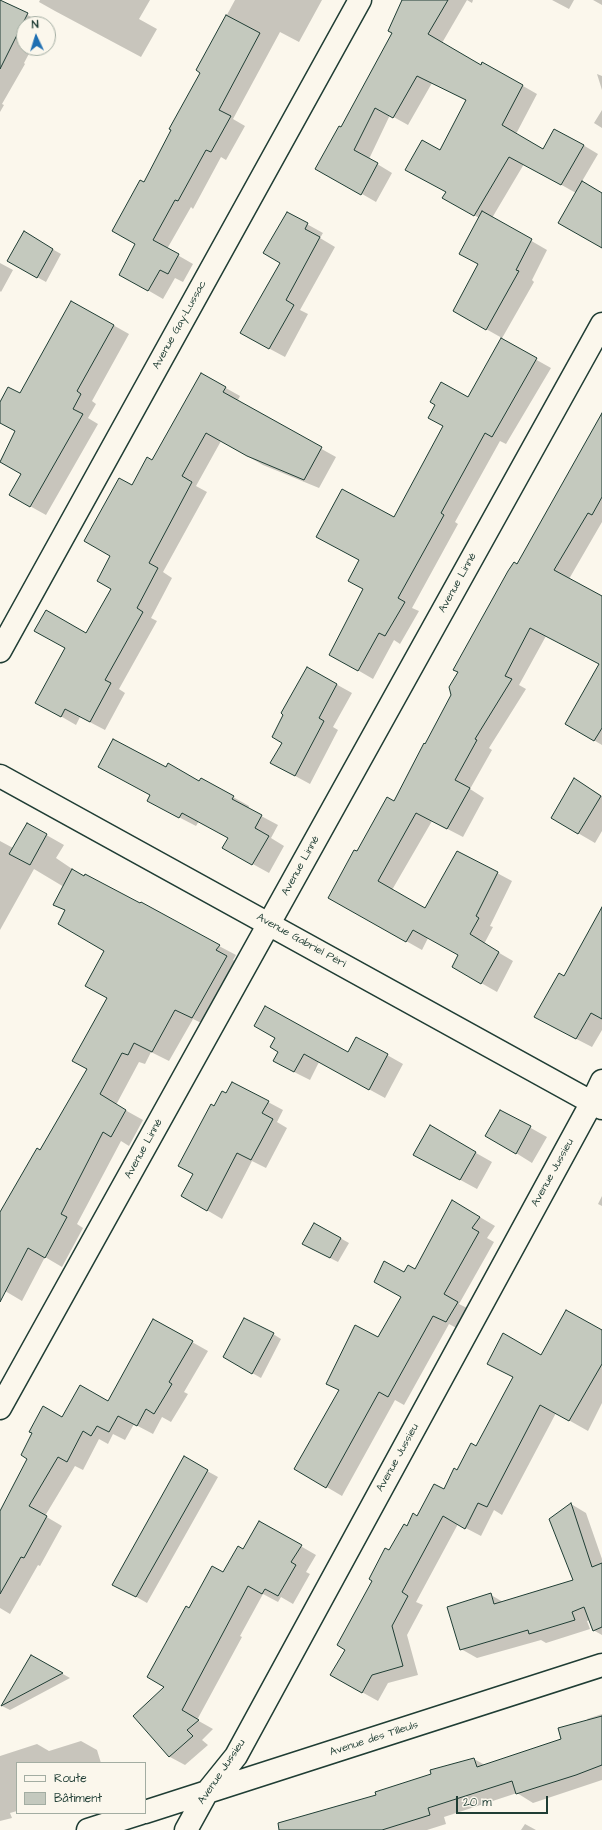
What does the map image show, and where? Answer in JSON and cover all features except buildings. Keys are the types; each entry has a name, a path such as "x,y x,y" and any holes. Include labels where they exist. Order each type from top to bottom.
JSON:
{"street":[{"name":"Avenue Gay-Lussac","path":"0,650 360,0"},
{"name":"Avenue Linné","path":"0,1408 602,324"},
{"name":"Avenue Gabriel Péri","path":"0,776 597,1105"},
{"name":"Avenue Jussieu","path":"186,1830 207,1792 236,1756 597,1105 602,1081"},
{"name":"Avenue des Tilleuls","path":"146,1812 602,1665"},
{"path":"88,1830 138,1814"}]}
